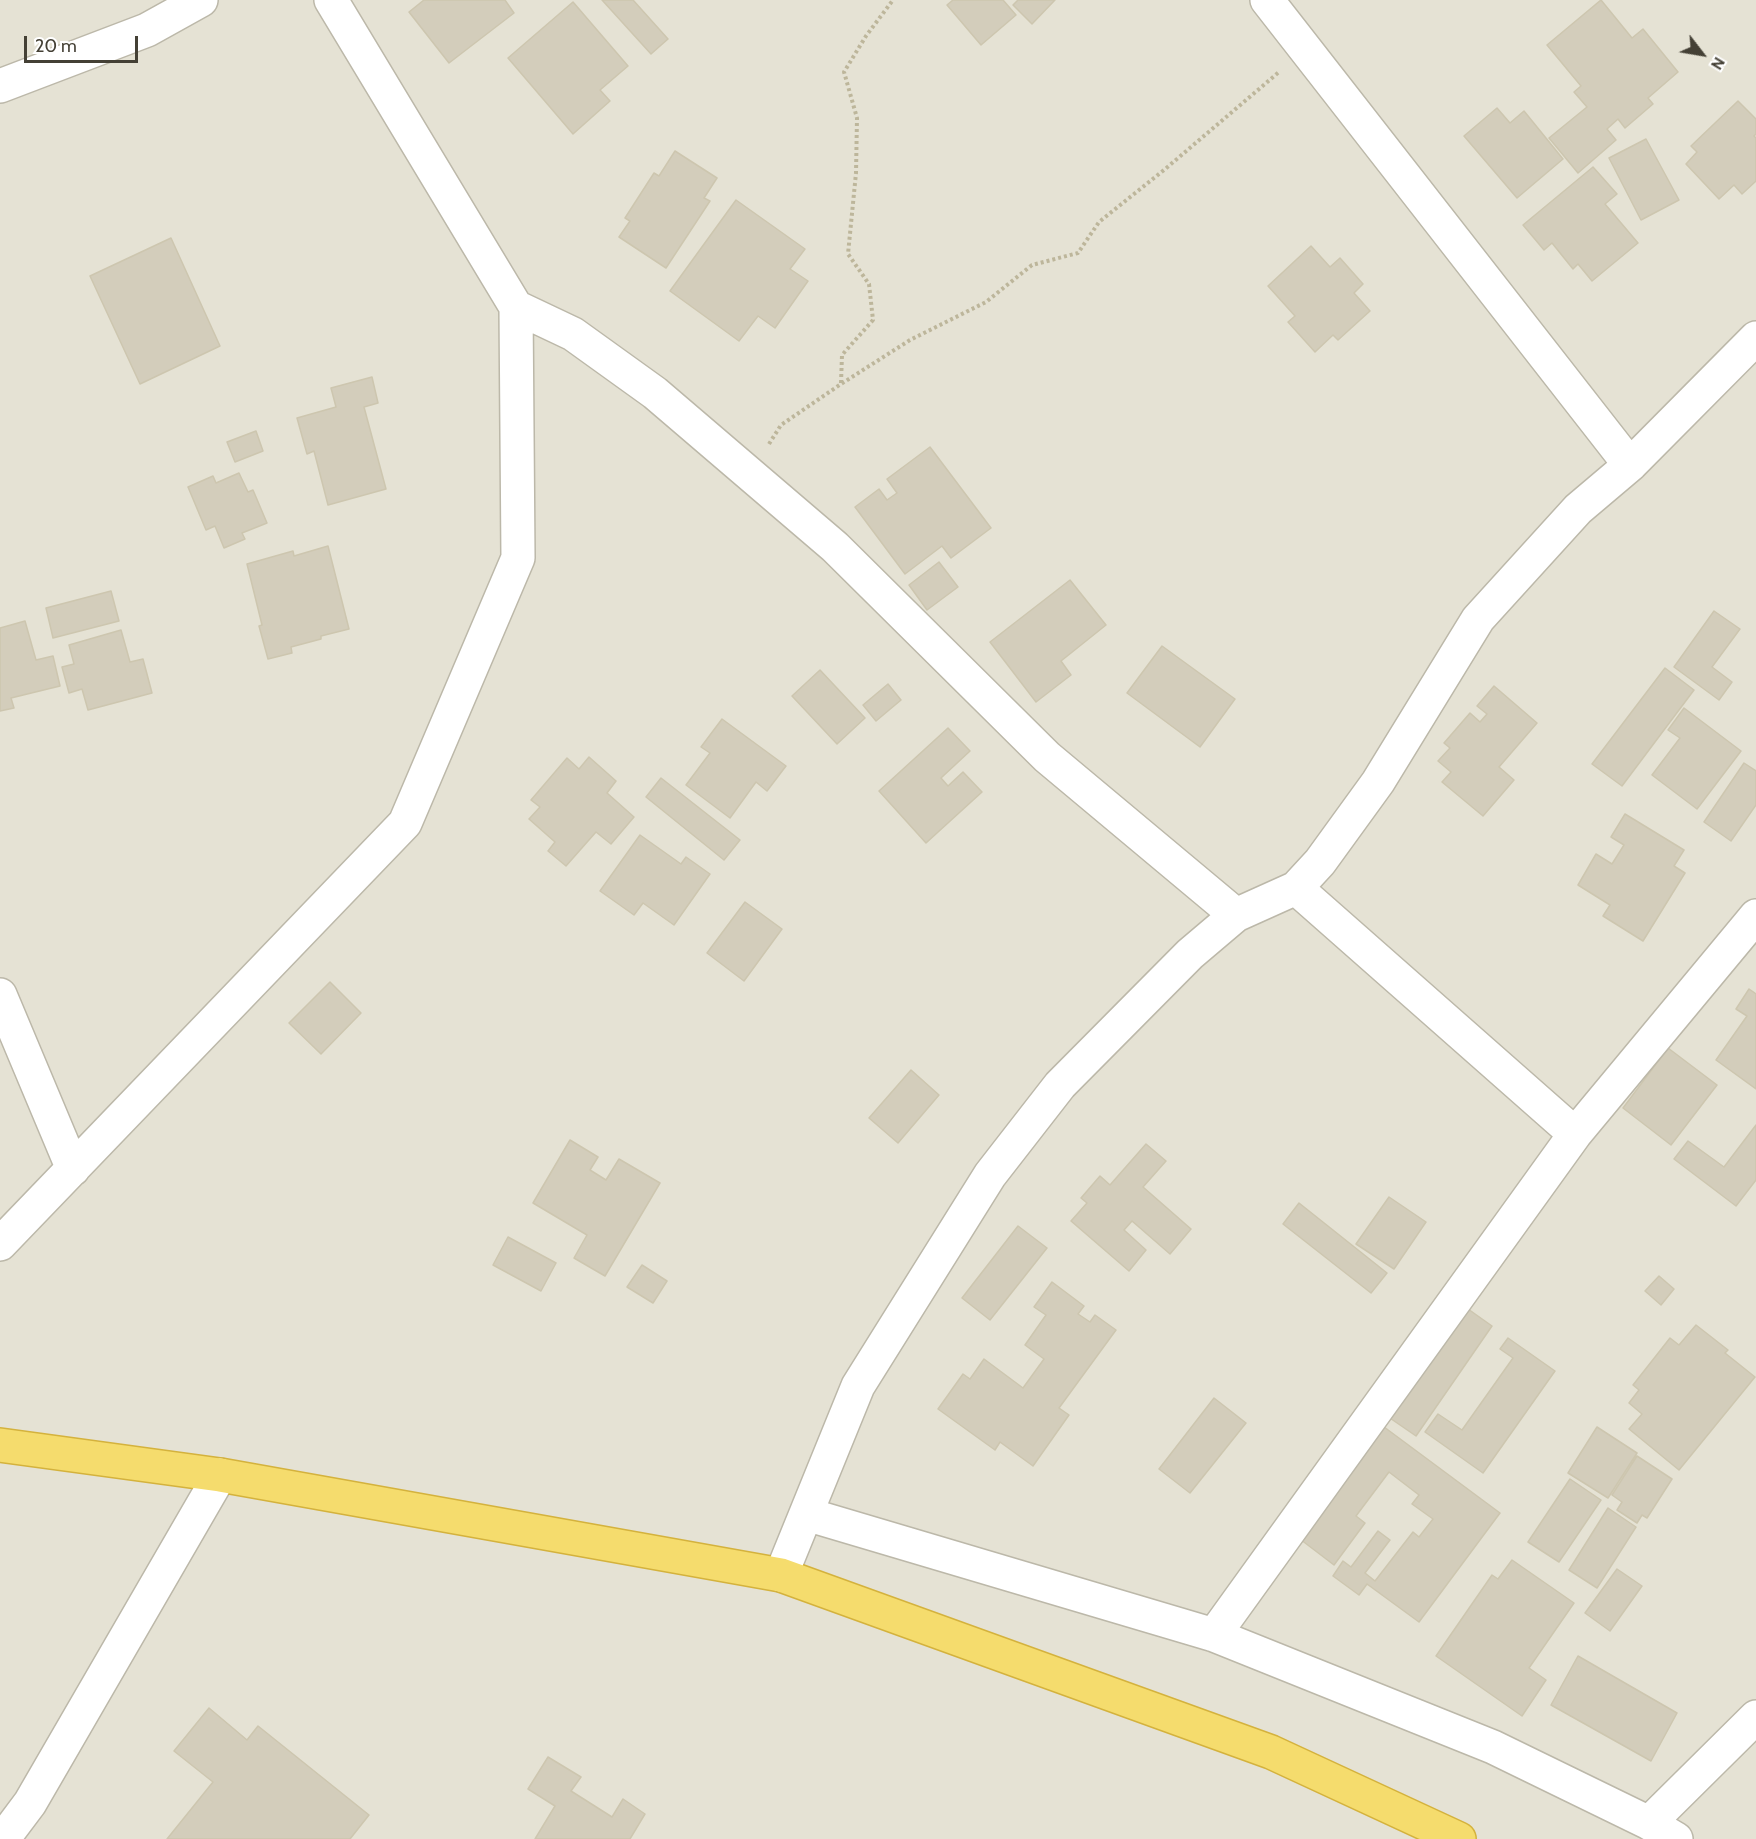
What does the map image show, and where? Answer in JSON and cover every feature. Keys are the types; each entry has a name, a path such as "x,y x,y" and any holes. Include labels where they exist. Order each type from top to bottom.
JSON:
{"highway":[{"path":"0,1445 220,1475 781,1575 1271,1752 1459,1839"}],"street":[{"path":"0,86 147,30 201,0"},
{"path":"0,1244 405,823 518,558 516,307 331,0"},
{"path":"1267,0 1630,465"},
{"path":"516,307 573,334 655,393 835,547 1047,757 1236,915"},
{"path":"781,1575 858,1386 990,1175 1060,1085 1190,954 1236,915 1296,888 1320,862 1378,782 1478,619 1578,509 1630,465 1756,338"},
{"path":"1296,888 1575,1134"},
{"path":"1214,1635 1575,1134 1756,916"},
{"path":"0,995 73,1169"},
{"path":"3,1839 30,1803 220,1475"},
{"path":"806,1514 1214,1635 1493,1747 1663,1831 1756,1717"}],"path":[{"path":"841,384 842,355 873,320 869,284 848,254 856,173 857,118 844,72 866,36 893,0"},
{"path":"750,475 781,425 841,384 910,340 987,302 1032,265 1078,253 1099,222 1164,170 1251,94 1306,51"}],"shaded area":[{"path":"0,0 1756,0 1756,1839 0,1839"}],"building":[{"path":"424,0 505,0 514,13 449,63 409,12"},
{"path":"602,0 633,0 668,39 651,54"},
{"path":"953,0 1003,0 1016,15 981,45 947,5"},
{"path":"1018,0 1055,0 1032,24 1013,5"},
{"path":"1601,0 1632,38 1643,29 1678,72 1648,98 1653,104 1625,128 1618,119 1607,129 1616,140 1578,173 1549,138 1587,107 1574,92 1581,86 1547,45"},
{"path":"573,2 628,66 600,90 610,101 573,134 508,58"},
{"path":"1738,101 1756,119 1754,136 1756,138 1756,181 1742,194 1734,185 1719,199 1686,164 1697,152 1691,146"},
{"path":"1497,108 1510,123 1524,111 1563,159 1517,198 1464,136"},
{"path":"1646,139 1679,200 1641,220 1609,158"},
{"path":"675,151 717,178 704,198 710,201 666,268 619,237 630,221 625,218 654,173 659,176"},
{"path":"1593,167 1617,194 1605,204 1638,243 1592,281 1578,264 1573,269 1552,243 1544,250 1523,225"},
{"path":"736,200 805,249 790,269 808,281 775,328 758,316 739,341 670,291"},
{"path":"171,238 220,346 140,384 90,276"},
{"path":"1311,246 1330,267 1340,258 1363,284 1354,293 1370,311 1338,340 1333,335 1315,352 1288,322 1295,316 1268,286"},
{"path":"372,377 378,403 364,407 386,489 328,505 314,451 307,454 297,418 336,407 331,388"},
{"path":"256,431 263,451 235,462 227,442"},
{"path":"930,447 991,528 951,558 942,546 905,574 855,507 879,489 887,500 897,493 887,479"},
{"path":"239,473 248,492 253,490 267,523 242,533 245,539 224,548 215,526 206,530 188,487 213,476 216,483"},
{"path":"328,546 349,629 291,647 292,653 268,659 247,564 293,551 294,556"},
{"path":"939,562 958,587 927,610 909,585"},
{"path":"1070,580 1106,625 1061,661 1071,675 1036,702 990,642"},
{"path":"111,591 119,621 53,638 46,608"},
{"path":"1714,611 1740,629 1712,667 1732,682 1719,700 1674,667"},
{"path":"25,621 36,660 53,656 60,686 11,698 14,708 0,711 0,628"},
{"path":"121,630 130,662 143,659 152,693 88,710 82,689 69,693 62,667 74,664 69,645"},
{"path":"1162,646 1235,699 1200,747 1127,693"},
{"path":"1665,668 1694,690 1622,786 1592,764"},
{"path":"820,670 865,718 837,744 792,696"},
{"path":"888,684 901,700 876,721 863,705"},
{"path":"1494,686 1537,723 1499,767 1514,780 1483,816 1442,782 1451,772 1438,761 1450,748 1444,743 1470,713 1480,722 1487,714 1477,706"},
{"path":"1684,708 1741,751 1697,809 1652,775 1680,738 1668,730"},
{"path":"722,719 786,766 767,791 756,782 730,818 686,785 710,753 701,747"},
{"path":"948,728 970,751 941,778 948,786 963,772 982,792 926,843 879,791"},
{"path":"589,757 616,781 607,793 634,817 611,844 596,832 566,866 548,851 555,842 529,819 540,807 531,800 567,758 579,769"},
{"path":"1744,763 1756,771 1756,805 1731,841 1704,822"},
{"path":"661,778 740,840 724,860 646,797"},
{"path":"1625,814 1684,850 1674,866 1685,873 1643,941 1603,916 1610,905 1578,885 1596,854 1612,864 1624,845 1611,837"},
{"path":"640,835 681,864 686,857 710,874 674,925 643,903 634,915 600,891"},
{"path":"745,902 782,929 744,981 707,953"},
{"path":"330,982 361,1013 321,1054 289,1023"},
{"path":"1749,989 1756,994 1756,1089 1716,1060 1747,1016 1736,1009"},
{"path":"1668,1048 1717,1085 1671,1145 1623,1108"},
{"path":"911,1070 939,1095 898,1143 869,1118"},
{"path":"1756,1125 1756,1180 1736,1206 1674,1159 1688,1141 1724,1167"},
{"path":"570,1140 598,1157 590,1170 606,1180 619,1159 660,1183 605,1276 574,1258 587,1235 533,1203"},
{"path":"1146,1144 1166,1161 1143,1187 1191,1229 1170,1254 1132,1221 1124,1230 1146,1250 1129,1271 1071,1221 1087,1203 1081,1198 1100,1176 1110,1185"},
{"path":"1389,1197 1426,1222 1394,1269 1356,1244"},
{"path":"1299,1203 1387,1273 1371,1293 1283,1224"},
{"path":"1018,1226 1047,1248 990,1320 962,1298"},
{"path":"508,1237 556,1263 541,1291 493,1265"},
{"path":"642,1265 667,1281 653,1303 627,1287"},
{"path":"1659,1276 1674,1289 1661,1305 1645,1291"},
{"path":"1052,1282 1084,1306 1078,1314 1090,1322 1095,1315 1116,1330 1059,1408 1069,1415 1033,1466 1000,1442 995,1450 938,1409 963,1374 970,1379 984,1359 1023,1388 1044,1359 1025,1345 1046,1315 1034,1307"},
{"path":"1461,1304 1492,1326 1416,1436 1384,1414"},
{"path":"1696,1325 1728,1350 1725,1353 1755,1377 1679,1470 1629,1429 1642,1414 1629,1403 1639,1390 1633,1385 1670,1338 1679,1345"},
{"path":"1508,1338 1555,1371 1483,1473 1425,1432 1438,1414 1462,1430 1513,1358 1500,1349"},
{"path":"1214,1398 1246,1423 1190,1493 1159,1469"},
{"path":"1376,1421 1500,1513 1419,1622 1367,1584 1359,1595 1333,1576 1343,1561 1351,1567 1378,1531 1390,1540 1365,1573 1375,1581 1413,1532 1419,1537 1433,1519 1412,1504 1419,1495 1389,1472 1356,1516 1365,1523 1334,1565 1292,1533"},
{"path":"1597,1427 1637,1453 1608,1498 1568,1473"},
{"path":"1637,1456 1672,1479 1647,1518 1642,1515 1637,1523 1617,1510 1622,1502 1612,1495"},
{"path":"1570,1479 1601,1500 1559,1562 1528,1542"},
{"path":"1608,1508 1636,1527 1597,1588 1569,1570"},
{"path":"1512,1560 1574,1603 1529,1668 1546,1680 1522,1716 1436,1656 1492,1575 1498,1579"},
{"path":"1617,1569 1642,1586 1610,1631 1585,1613"},
{"path":"1578,1656 1677,1713 1651,1761 1551,1705"},
{"path":"209,1708 247,1740 258,1726 369,1815 350,1839 167,1839 213,1782 174,1751"},
{"path":"548,1757 581,1777 571,1791 612,1817 623,1799 645,1814 630,1839 535,1839 555,1806 528,1789"}]}
